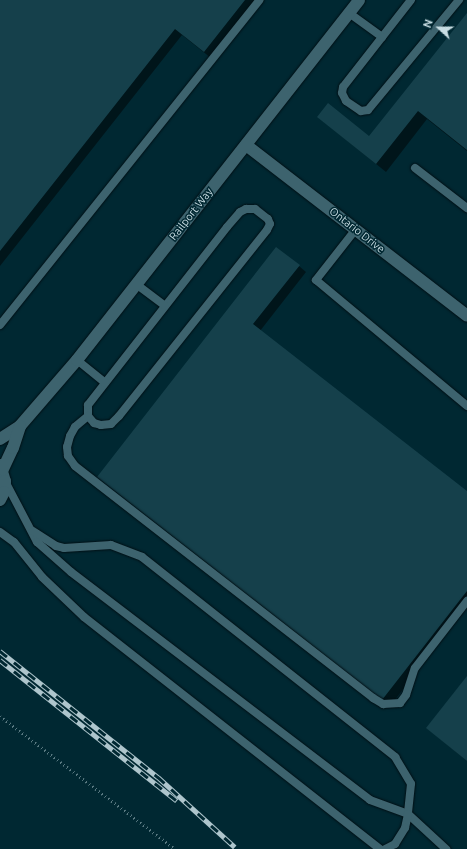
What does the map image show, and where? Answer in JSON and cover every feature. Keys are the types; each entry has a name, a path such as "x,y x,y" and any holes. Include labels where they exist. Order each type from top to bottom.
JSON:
{"street":[{"name":"Railport Way","path":"20,426 78,360 359,0"},
{"name":"Ontario Drive","path":"246,145 467,316"},
{"path":"0,439 20,426"},
{"path":"0,500 4,492 3,472 20,426"}],"lane":[{"path":"0,325 259,0"},
{"path":"411,0 343,87 342,93 346,101 361,112 368,110 458,0"},
{"path":"349,13 382,37"},
{"path":"415,168 467,208"},
{"path":"246,209 255,209 268,220 270,224 267,230 119,416 110,424 102,426 94,423 88,416 88,405 105,383 240,212 246,209"},
{"path":"356,229 332,257 316,280 467,406"},
{"path":"136,284 165,306"},
{"path":"78,360 105,383"},
{"path":"88,416 75,427 70,436 67,447 68,456 75,466 373,698 383,704 400,703 406,695 417,664 467,601"},
{"path":"3,472 37,542 71,572 364,796 370,800 408,814 446,849"},
{"path":"30,529 56,546 64,548 111,545 142,557 395,757 411,784 408,814 405,828 395,844 385,849"},
{"path":"0,532 14,542 42,578 84,617 380,849"}],"path":[{"path":"0,716 175,849"}],"building":[{"path":"0,0 245,0 204,52 175,29 0,251"},
{"path":"467,13 467,150 418,111 376,164 317,117 328,103 369,136"},
{"path":"276,247 300,265 253,324 467,491 467,591 382,700 97,477"},
{"path":"467,676 467,761 426,728"}],"railway":[{"path":"0,651 158,777 235,847"},
{"path":"0,660 177,801"}]}
